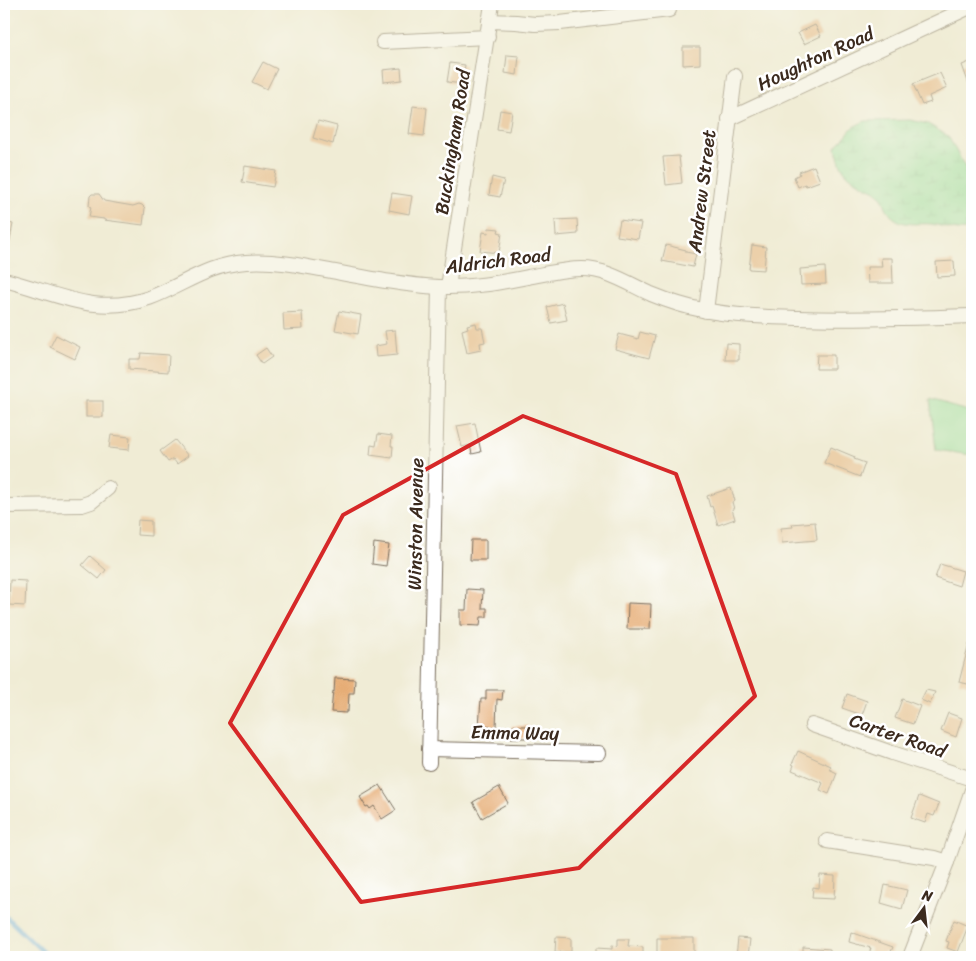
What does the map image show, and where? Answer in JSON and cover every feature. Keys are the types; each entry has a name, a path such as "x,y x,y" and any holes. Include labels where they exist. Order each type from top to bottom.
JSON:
{"street":[{"name":"Buckingham Road","path":"443,287 488,37 492,4"},
{"name":"Houghton Road","path":"729,119 972,6"},
{"path":"489,21 560,24 669,10"},
{"path":"382,42 488,37"},
{"name":"Andrew Street","path":"706,311 735,76"},
{"name":"Aldrich Road","path":"4,280 66,299 99,305 112,305 143,300 222,265 248,262 283,262 391,281 443,287 502,282 572,269 604,272 668,301 706,311 775,317 817,318 972,316"},
{"name":"Winston Avenue","path":"429,763 443,287"},
{"path":"4,506 82,505 91,502 108,488"},
{"name":"Carter Road","path":"812,725 972,779"},
{"name":"Emma Way","path":"429,749 600,753"},
{"path":"910,957 947,862 972,790"},
{"path":"827,841 934,858 947,862"}],"highlighted area":[{"path":"523,416 676,474 755,696 579,868 361,902 230,723 343,515"}],"green space":[{"path":"760,4 844,4 823,5 769,13"},
{"path":"910,120 928,124 948,136 972,180 972,229 956,230 931,224 901,222 890,214 878,193 849,176 842,168 836,147 853,127 865,121"},
{"path":"930,400 972,412 972,455 936,450"}],"building":[{"path":"815,25 821,36 804,44 798,33"},
{"path":"683,47 700,47 700,64 683,65"},
{"path":"507,55 519,56 517,75 505,73"},
{"path":"972,61 972,90 971,90 962,65"},
{"path":"263,62 277,69 267,89 252,82"},
{"path":"450,63 465,65 462,84 447,82"},
{"path":"401,68 402,80 384,82 383,70"},
{"path":"940,73 947,88 929,96 931,102 922,105 913,84"},
{"path":"413,106 427,108 424,136 409,134"},
{"path":"500,110 512,112 509,131 497,129"},
{"path":"318,121 337,126 333,144 313,138"},
{"path":"679,156 682,183 666,185 663,157"},
{"path":"245,166 276,171 273,187 242,182"},
{"path":"814,166 820,181 798,187 794,177 800,174 799,172"},
{"path":"492,177 504,180 500,197 489,195"},
{"path":"392,193 412,196 409,214 389,210"},
{"path":"92,194 99,194 104,201 133,206 142,205 145,208 143,225 89,217 91,207 89,206 90,196"},
{"path":"577,219 578,234 556,236 555,220"},
{"path":"620,220 641,223 638,239 617,236"},
{"path":"4,222 13,224 8,250 4,250"},
{"path":"489,228 499,229 498,232 502,233 499,253 480,251 483,232 488,233"},
{"path":"666,245 696,254 693,267 662,261"},
{"path":"752,245 766,247 764,270 749,269"},
{"path":"881,258 892,258 893,283 868,283 867,267 882,267"},
{"path":"954,261 955,276 937,277 936,262"},
{"path":"825,267 826,284 801,285 800,269"},
{"path":"563,303 567,320 551,323 547,307"},
{"path":"339,311 361,315 358,334 335,330"},
{"path":"302,312 303,329 284,330 283,313"},
{"path":"476,323 477,328 482,328 485,342 480,343 481,350 467,353 462,330 468,328 467,325"},
{"path":"395,330 397,355 376,357 375,346 387,344 385,331"},
{"path":"640,332 655,336 649,358 615,349 619,334 638,339"},
{"path":"56,335 80,347 75,359 50,347"},
{"path":"726,343 739,344 739,360 725,360"},
{"path":"266,348 272,357 262,364 256,355"},
{"path":"141,353 169,355 168,372 129,369 129,359 140,359"},
{"path":"817,355 834,355 834,369 816,369"},
{"path":"86,401 103,401 103,417 86,417"},
{"path":"475,423 481,452 472,454 470,445 462,447 457,426"},
{"path":"378,434 392,436 392,458 370,455 371,445 376,446"},
{"path":"111,435 130,437 129,450 109,448"},
{"path":"175,440 188,456 177,464 173,459 168,462 160,451"},
{"path":"831,447 865,463 860,477 824,463"},
{"path":"731,488 735,501 732,502 734,509 732,509 735,519 718,525 707,496"},
{"path":"138,520 151,521 151,536 137,535"},
{"path":"815,522 817,540 782,543 781,528 793,527 792,524"},
{"path":"471,540 486,540 486,560 470,560"},
{"path":"374,543 389,545 386,566 372,564"},
{"path":"90,556 106,570 99,579 82,565"},
{"path":"940,564 963,571 959,586 935,578"},
{"path":"10,580 26,581 25,606 9,605"},
{"path":"467,589 483,590 482,608 487,608 487,617 481,617 480,626 460,625 460,610 466,610"},
{"path":"628,603 651,604 650,629 627,629"},
{"path":"969,644 972,644 972,685 959,682"},
{"path":"335,678 355,679 354,693 349,693 348,711 346,713 331,712"},
{"path":"486,690 503,690 502,700 497,699 496,727 479,726 481,699 486,699"},
{"path":"926,690 935,692 930,704 921,700"},
{"path":"847,694 867,701 862,715 842,708"},
{"path":"902,699 920,706 913,724 895,718"},
{"path":"948,713 962,718 956,737 941,731"},
{"path":"512,726 529,726 528,738 511,738"},
{"path":"798,751 831,766 829,769 837,773 829,794 820,790 823,783 792,770 794,765 792,764"},
{"path":"380,785 396,810 382,819 374,806 370,809 368,806 366,807 360,797"},
{"path":"499,787 508,803 482,818 473,802"},
{"path":"919,796 939,804 934,816 928,814 925,823 911,818"},
{"path":"820,875 835,876 834,899 812,898 813,887 819,888"},
{"path":"885,885 907,890 902,909 881,903"},
{"path":"954,920 968,926 958,952 947,948 949,942 946,941"},
{"path":"851,932 893,947 890,954 884,952 882,957 868,957 871,948 849,942"},
{"path":"556,937 571,938 571,952 555,952"},
{"path":"657,938 694,938 694,956 664,956 664,954 657,954"},
{"path":"738,938 750,939 748,957 736,957"},
{"path":"618,939 629,939 628,946 643,947 643,957 596,957 596,948 612,949 612,945 618,946"},
{"path":"803,947 830,949 830,957 803,957"}],"waterway":[{"path":"4,915 48,957"}]}
